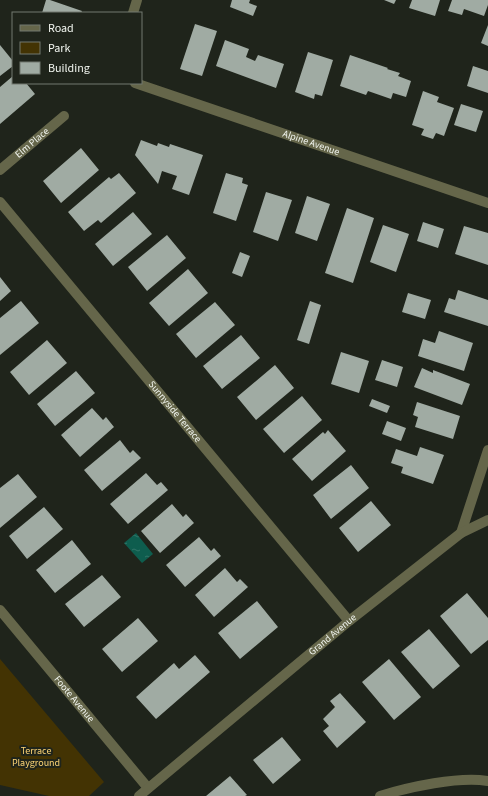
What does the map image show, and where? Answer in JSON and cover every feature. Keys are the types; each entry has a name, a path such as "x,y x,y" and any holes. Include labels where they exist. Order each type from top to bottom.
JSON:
{"street":[{"path":"133,12 137,0"},
{"name":"Alpine Avenue","path":"138,84 488,203"},
{"name":"Elm Place","path":"0,170 64,116"},
{"name":"Sunnyside Terrace","path":"0,202 349,621"},
{"path":"461,533 488,450"},
{"name":"Grand Avenue","path":"139,796 349,621 461,533 488,520"},
{"name":"Foote Avenue","path":"0,610 148,788"},
{"path":"380,796 396,791 441,783 478,779 488,781"}],"green space":[{"name":"Terrace Playground","path":"0,659 104,782 89,796 49,796 0,785"}],"water":[{"path":"136,533 153,554 142,563 124,543"}],"building":[{"path":"46,0 82,11 82,12 42,12"},
{"path":"232,0 250,0 249,3 257,6 253,16 230,7"},
{"path":"384,0 396,0 394,4"},
{"path":"412,0 440,0 435,16 409,8"},
{"path":"452,0 488,0 488,5 484,16 464,9 462,15 448,11"},
{"path":"195,24 217,31 202,76 180,69"},
{"path":"488,25 488,46 481,43"},
{"path":"225,40 249,49 246,57 255,61 258,55 284,64 276,88 216,66"},
{"path":"0,45 12,60 12,67 0,76"},
{"path":"308,52 333,60 322,96 315,94 314,99 295,92"},
{"path":"350,55 400,73 398,76 411,81 406,97 393,93 391,99 368,91 366,95 340,86"},
{"path":"473,66 488,71 488,93 467,86"},
{"path":"12,77 12,84 27,84 35,94 0,124 0,87"},
{"path":"423,91 439,97 437,102 454,108 444,136 436,133 433,139 421,135 424,129 412,125"},
{"path":"461,104 483,111 476,132 454,125"},
{"path":"141,140 157,146 158,143 169,147 170,144 203,155 189,195 172,189 177,176 162,171 158,184 135,155"},
{"path":"81,148 99,170 61,203 43,181"},
{"path":"119,173 136,193 101,223 98,220 84,231 68,212 109,177 111,179"},
{"path":"226,173 243,178 242,183 248,185 236,221 213,213"},
{"path":"266,192 292,200 278,241 253,232"},
{"path":"307,196 330,204 317,241 295,233"},
{"path":"347,208 374,218 353,283 325,273"},
{"path":"133,212 152,234 113,266 95,244"},
{"path":"423,222 444,229 438,248 417,241"},
{"path":"383,225 409,234 396,272 370,262"},
{"path":"464,226 488,233 488,265 455,254"},
{"path":"167,235 186,258 147,291 128,267"},
{"path":"240,252 250,256 242,277 232,273"},
{"path":"188,269 208,293 169,326 149,303"},
{"path":"0,277 11,291 0,301"},
{"path":"458,290 488,300 488,326 444,312 449,298 455,300"},
{"path":"408,293 431,300 425,319 402,312"},
{"path":"21,301 39,323 0,355 0,318"},
{"path":"310,301 321,305 309,344 297,340"},
{"path":"215,302 235,325 196,358 176,334"},
{"path":"439,331 473,343 464,371 418,356 423,339 435,343"},
{"path":"241,335 260,358 222,389 203,366"},
{"path":"47,340 67,363 29,395 10,372"},
{"path":"341,352 369,361 359,393 331,384"},
{"path":"382,360 403,367 397,387 375,380"},
{"path":"275,365 294,388 256,420 237,397"},
{"path":"422,368 433,373 433,370 470,384 462,405 414,387"},
{"path":"76,371 95,393 55,426 37,404"},
{"path":"302,396 322,420 284,453 263,429"},
{"path":"372,399 390,406 387,413 369,406"},
{"path":"417,402 460,416 453,439 415,427 418,417 413,415"},
{"path":"92,408 103,420 106,417 114,427 80,457 61,435"},
{"path":"387,421 406,428 401,441 382,434"},
{"path":"328,430 346,451 312,481 292,459 323,432 325,434"},
{"path":"120,440 130,453 133,450 141,458 102,491 84,470"},
{"path":"420,447 444,455 433,484 401,473 403,467 391,463 396,449 417,456"},
{"path":"351,465 369,488 331,519 313,495"},
{"path":"146,473 157,485 161,482 168,490 128,524 110,504"},
{"path":"18,474 37,497 0,528 0,488"},
{"path":"371,501 391,525 358,552 339,528"},
{"path":"172,504 183,517 186,514 194,523 160,553 141,531"},
{"path":"44,507 63,529 27,559 9,536"},
{"path":"199,537 211,551 214,548 221,556 185,587 166,565"},
{"path":"72,540 91,564 55,593 36,570"},
{"path":"225,568 237,582 240,579 248,587 214,617 195,595"},
{"path":"102,575 121,597 84,627 65,604"},
{"path":"467,593 488,618 488,640 471,654 440,616"},
{"path":"257,601 278,627 240,659 218,633"},
{"path":"138,618 158,641 122,672 102,649"},
{"path":"429,629 460,666 433,689 401,652"},
{"path":"195,655 210,672 156,719 136,697 174,663 179,669"},
{"path":"389,659 421,697 394,720 362,682"},
{"path":"340,693 366,722 337,748 323,731 329,726 323,719 335,707 330,701"},
{"path":"282,737 301,760 273,784 253,760"},
{"path":"230,776 247,795 206,796"}]}
